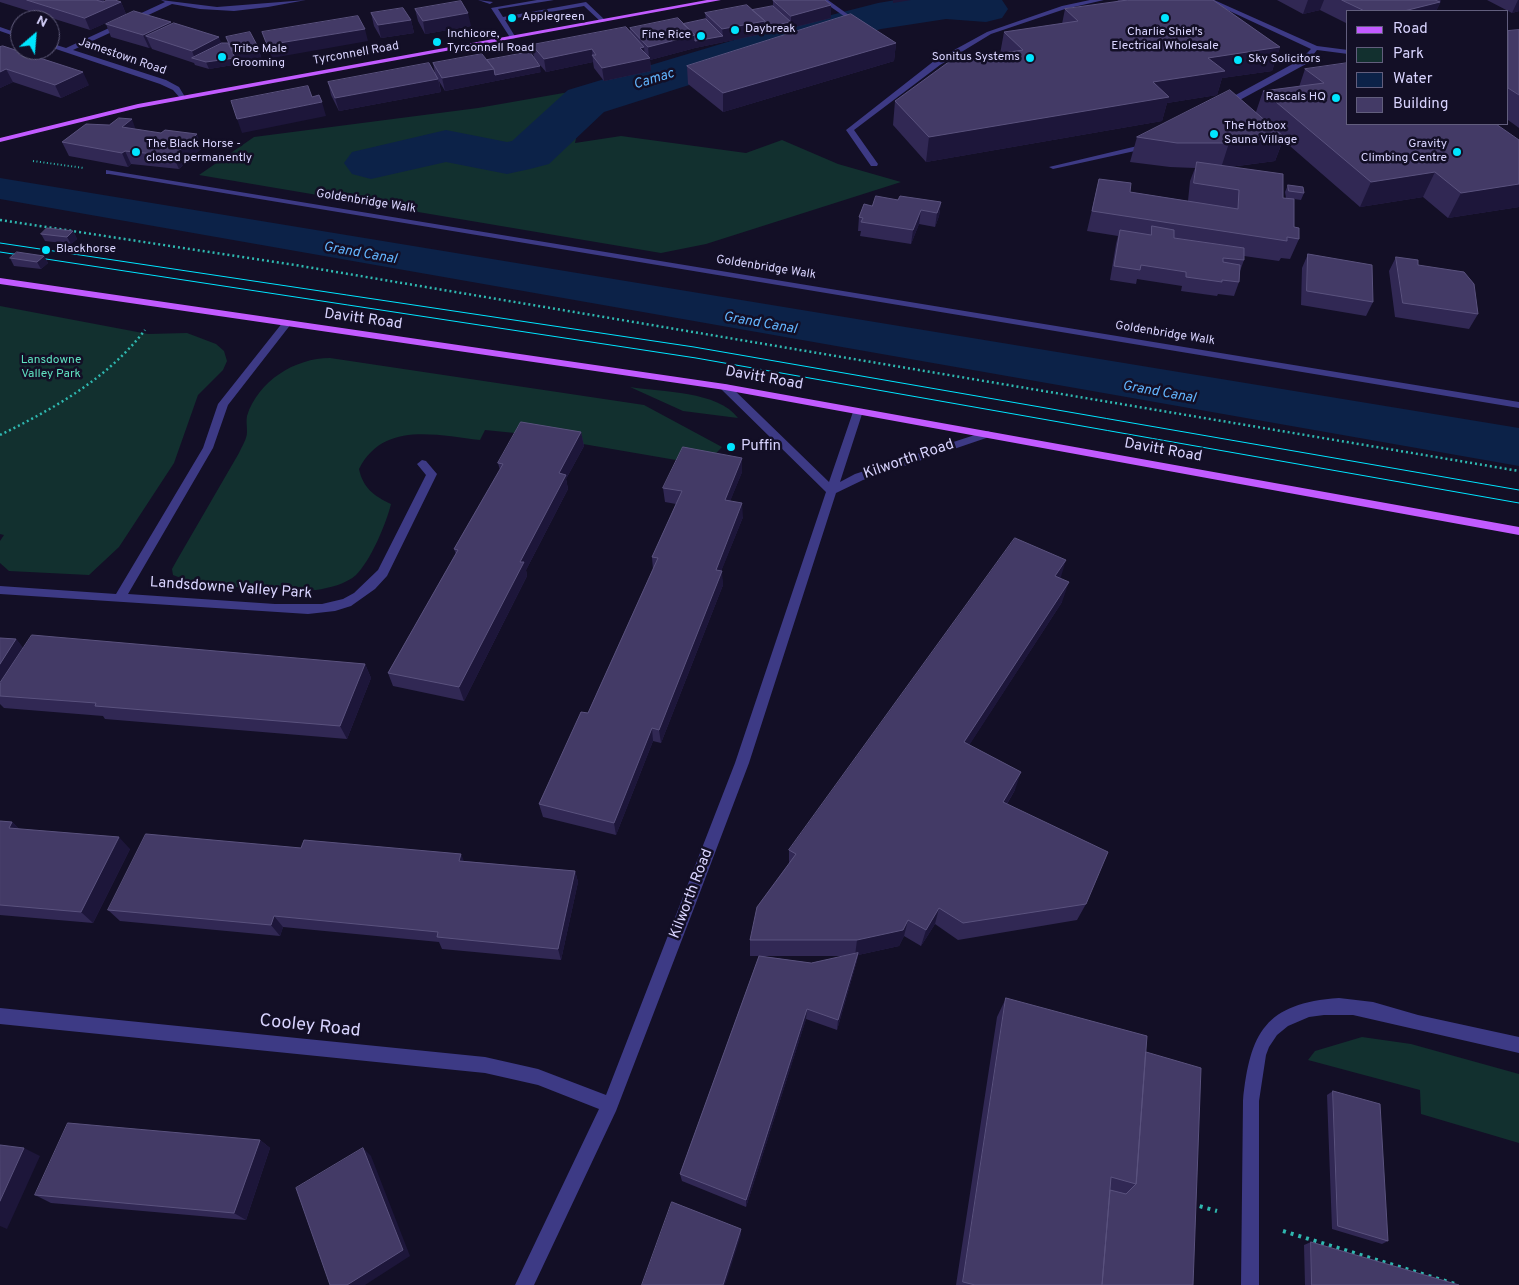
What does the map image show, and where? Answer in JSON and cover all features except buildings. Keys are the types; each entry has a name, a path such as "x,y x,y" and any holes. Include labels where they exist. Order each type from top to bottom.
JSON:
{"main road":[{"name":"Tyrconnell Road","path":"0,140 182,97 718,0"},
{"name":"Davitt Road","path":"0,281 725,387 1519,531"}],"street":[{"path":"68,50 168,1 236,10 303,0"},
{"path":"482,0 492,5 513,38"},
{"path":"492,5 503,0"},
{"path":"492,5 551,0"},
{"path":"824,0 850,18"},
{"path":"874,164 850,130 937,63 989,33 1040,14 1101,0"},
{"path":"1209,0 1316,48 1346,52"},
{"path":"501,18 584,2 603,21"},
{"name":"Jamestown Road","path":"60,48 163,82 176,89 182,97"},
{"path":"1212,111 1303,62 1316,48"},
{"path":"1053,167 1161,143"},
{"name":"Goldenbridge Walk","path":"109,172 1519,405"},
{"name":"Landsdowne Valley Park","path":"120,598 208,448 222,404 286,324"},
{"path":"725,387 832,491"},
{"name":"Kilworth Road","path":"524,1285 610,1105 742,763 858,411"},
{"name":"Kilworth Road","path":"832,491 859,477 988,434"},
{"name":"Landsdowne Valley Park","path":"0,590 319,611 339,606 372,586 383,573 432,474 422,464"},
{"path":"1250,1285 1252,1101 1254,1075 1264,1040 1285,1019 1328,1006 1366,1009 1416,1023 1519,1045"},
{"name":"Cooley Road","path":"0,1016 485,1065 538,1077 610,1105"}],"path":[{"path":"28,160 109,172"},
{"path":"0,220 295,265 1519,471"},
{"path":"0,435 51,408 110,369 131,350 148,325"},
{"path":"1191,1204 1458,1285"}],"green space":[{"path":"798,32 820,38 561,121 578,130 575,143 621,136 746,153 782,140 838,164 901,182 706,244 661,253 199,175 254,137 478,108 609,85 662,72 673,59"},
{"name":"Lansdowne Valley Park","path":"0,306 148,334 187,333 216,344 224,351 227,361 223,370 198,395 174,463 119,547 89,575 9,571 0,563 0,541 4,535 0,534"},
{"path":"330,358 644,405 722,447 705,465 525,434 485,430 480,440 429,434 396,437 382,444 369,454 359,469 363,481 370,491 391,504 382,531 372,551 362,568 352,578 337,585 316,590 222,586 187,580 173,575 172,569 239,453 247,435 247,416 252,403 269,382 291,367 317,359"},
{"path":"630,387 688,394 717,402 729,409 738,418 683,411"},
{"path":"1362,1037 1411,1044 1519,1074 1519,1143 1421,1114 1420,1090 1308,1060 1315,1051"}],"water":[{"name":"Grand Canal","path":"0,178 1519,428 1519,466 0,199"}],"waterway":[{"name":"Camac","path":"371,163 446,146 507,158 530,153 586,101 751,50 878,16 946,6 986,9"}],"tram line":[{"path":"0,243 694,347 1519,490"},
{"path":"0,252 696,358 1519,503"}],"place":[{"name":"Applegreen","path":"512,18"},
{"name":"Charlie Shiel's Electrical Wholesale","path":"1165,18"},
{"name":"Daybreak","path":"735,30"},
{"name":"Fine Rice","path":"701,36"},
{"name":"Inchicore, Tyrconnell Road","path":"437,42"},
{"name":"Tribe Male Grooming","path":"222,57"},
{"name":"Sonitus Systems","path":"1030,58"},
{"name":"Sky Solicitors","path":"1238,60"},
{"name":"Rascals HQ","path":"1336,98"},
{"name":"The Hotbox Sauna Village","path":"1214,134"},
{"name":"The Black Horse - closed permanently","path":"136,152"},
{"name":"Gravity Climbing Centre","path":"1457,152"},
{"name":"Blackhorse","path":"46,250"},
{"name":"Puffin","path":"731,447"}]}
